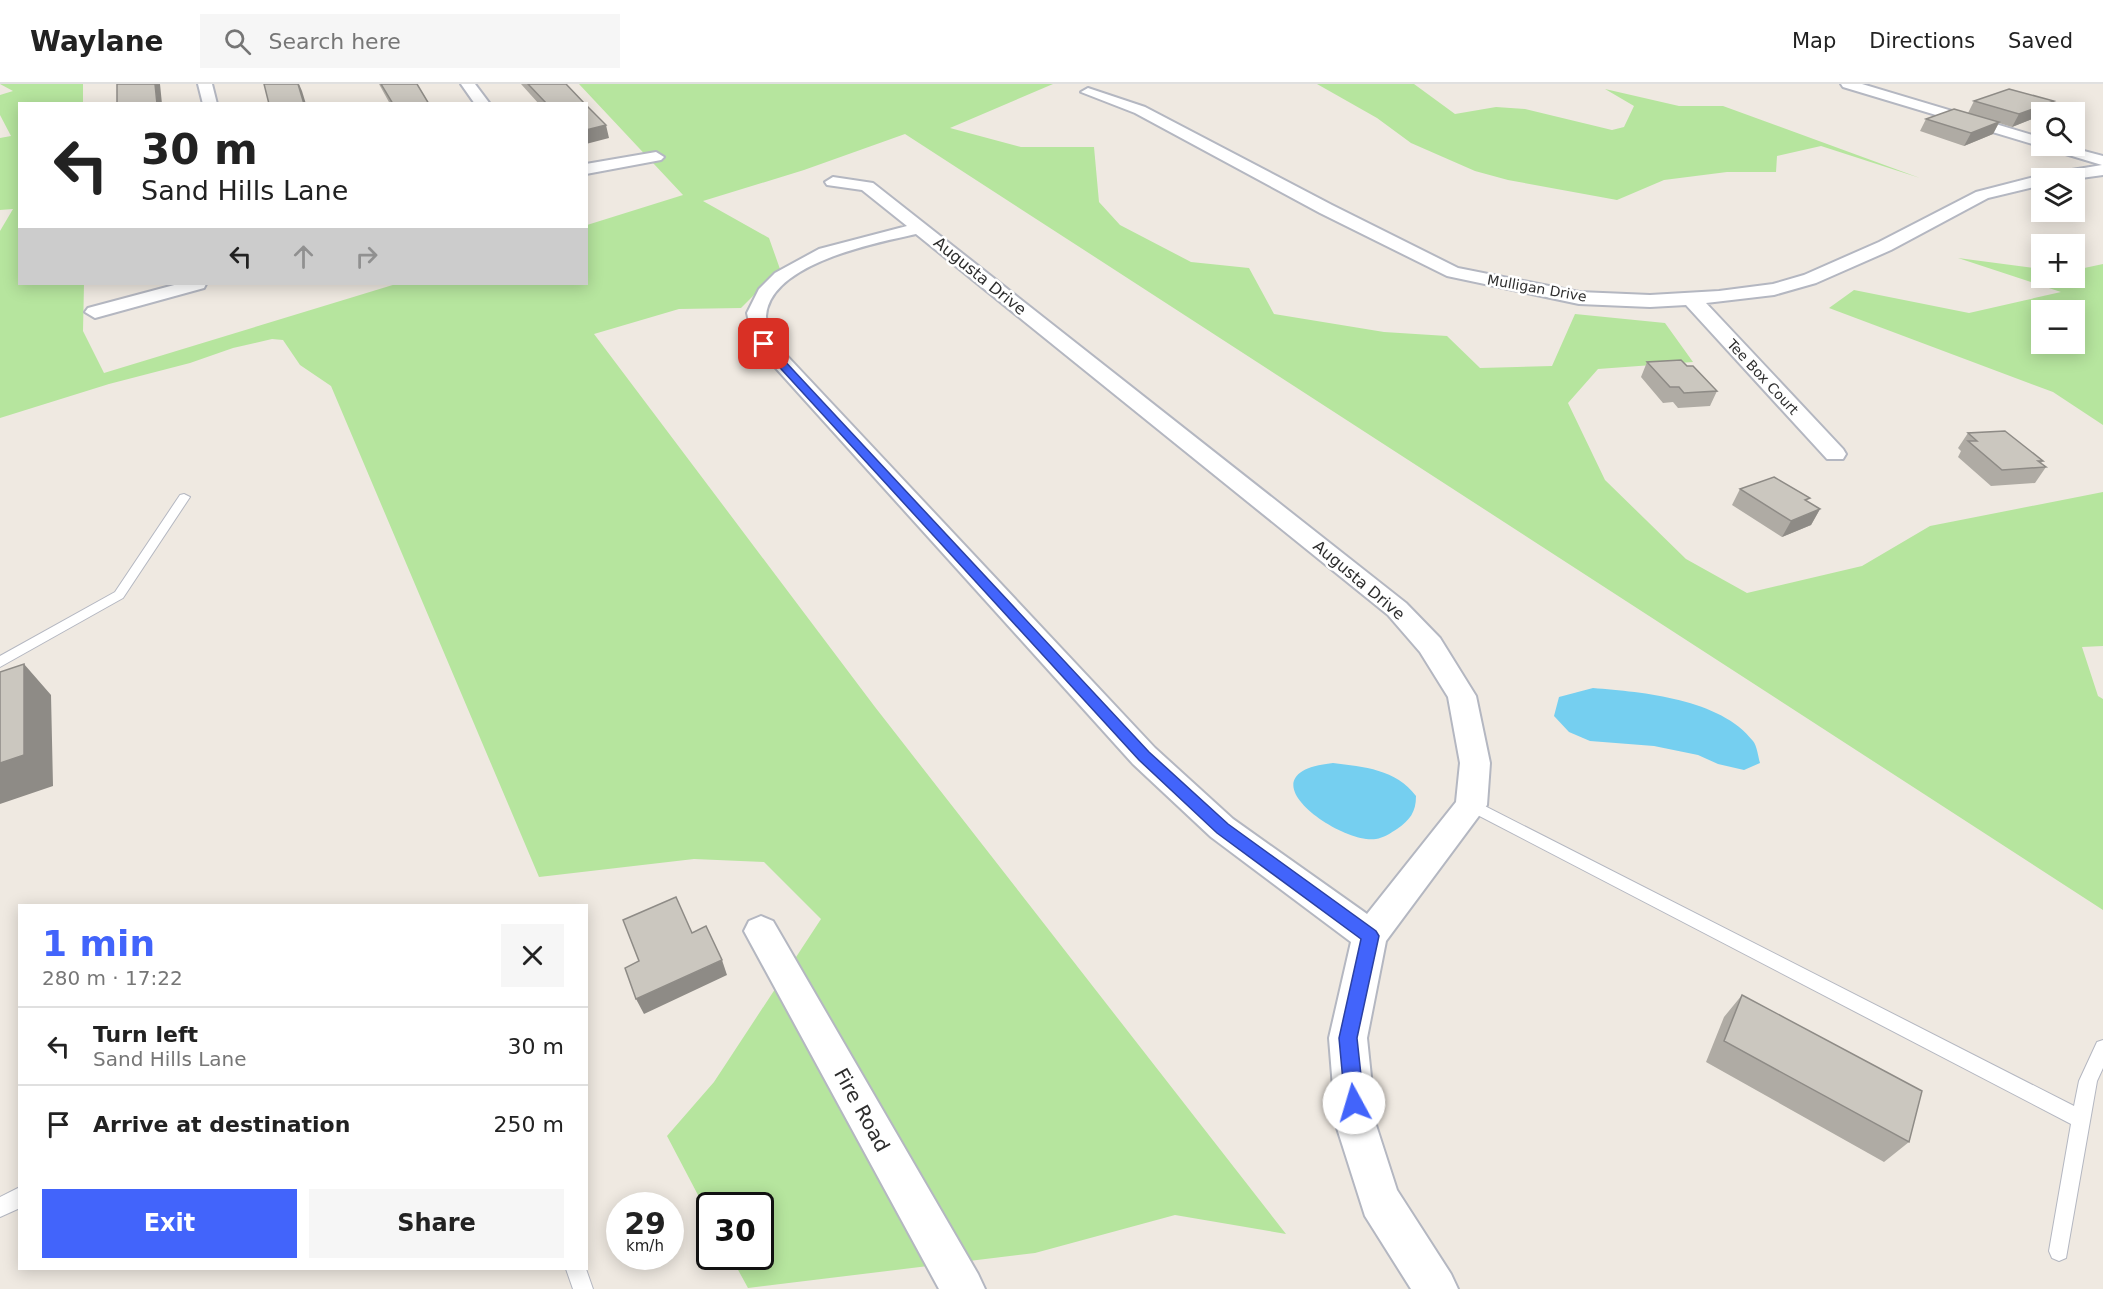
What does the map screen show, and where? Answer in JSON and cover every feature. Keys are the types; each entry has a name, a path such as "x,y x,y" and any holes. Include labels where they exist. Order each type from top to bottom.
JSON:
{"street":[{"path":"205,84 210,102"},
{"path":"468,84 482,102"},
{"path":"1848,84 2031,140"},
{"name":"Mulligan Drive","path":"1088,92 1140,110 1326,209 1453,272 1579,298 1650,301 1691,299 1774,289 1809,279 1885,246 1982,195 2031,183"},
{"path":"2085,156 2103,161"},
{"path":"588,170 656,157"},
{"path":"2085,173 2103,170"},
{"name":"Augusta Drive","path":"833,182 867,186 1397,609 1430,645 1462,696 1475,763 1471,805"},
{"path":"920,228 816,256 789,272 764,293 756,316 764,344 1144,756 1222,828 1370,936"},
{"path":"95,312 193,285"},
{"name":"Tee Box Court","path":"1691,299 1835,454"},
{"path":"1436,1289 1380,1201 1356,1125 1348,1038 1370,936 1471,805"},
{"name":"Fire Road","path":"761,931 963,1289"}],"lane":[{"path":"0,662 119,595 184,497"},
{"path":"1471,805 2081,1119"},
{"path":"2059,1251 2088,1081 2103,1048"},
{"path":"0,1207 18,1198"},
{"path":"576,1270 583,1289"}],"green space":[{"path":"0,84 83,84 83,102 18,102 18,285 84,285 83,331 104,373 393,285 588,285 588,225 683,195 579,84 1053,84 950,128 1021,147 1094,147 1099,202 1120,225 1191,262 1249,268 1274,314 1384,332 1447,336 1480,368 1552,366 1575,314 1665,323 1693,362 1598,369 1568,403 1605,480 1686,559 1747,593 1862,566 1930,526 2103,492 2103,646 2082,647 2098,696 2103,699 2103,910 905,134 804,170 703,201 769,238 780,269 741,308 679,309 594,334 875,707 1286,1234 1175,1215 1035,1253 748,1288 738,1270 774,1270 774,1192 696,1192 667,1136 714,1082 821,919 764,862 694,859 539,877 331,386 300,365 283,340 272,339 233,348 190,363 109,384 0,418 0,231 13,209 0,210 0,138 11,136 0,115 0,95 13,91"},
{"path":"1317,84 1414,84 1455,114 1496,107 1525,109 1612,130 1624,127 1634,106 1605,89 1679,106 1723,106 1920,178 1821,146 1777,156 1776,172 1727,172 1664,180 1617,200 1508,180 1475,171 1411,143 1377,118"},
{"path":"1958,258 2031,268 2031,282"},
{"path":"2103,264 2103,425 2053,392 1829,308 1854,290 1969,313 2061,292 2049,288 2085,288 2085,268"}],"water":[{"path":"1593,688 1657,695 1680,700 1722,716 1739,727 1753,741 1760,763 1744,770 1718,764 1698,755 1654,746 1590,741 1569,732 1554,716 1559,697"},
{"path":"1333,763 1379,771 1399,780 1416,796 1415,807 1411,815 1397,829 1376,839 1360,838 1341,831 1322,820 1305,807 1295,793 1294,780 1306,769"}],"building":[{"path":"117,84 155,84 157,102 117,102"},
{"path":"264,84 298,84 303,102 268,102"},
{"path":"381,84 417,84 428,102 392,102"},
{"path":"528,84 566,84 583,102 545,102"},
{"path":"2009,89 2054,101 2031,102 2031,110 2019,114 1974,101"},
{"path":"588,107 606,125 588,130"},
{"path":"1954,109 1999,122 1971,133 1926,119"},
{"path":"1681,360 1687,366 1693,366 1717,391 1684,393 1679,387 1670,387 1647,362"},
{"path":"2005,431 2043,461 2038,461 2046,467 2002,470 1968,441 1977,441 1968,433"},
{"path":"1774,477 1810,498 1805,500 1820,509 1791,521 1740,489"},
{"path":"24,664 24,755 0,763 0,672"},
{"path":"676,897 692,933 706,926 722,960 636,999 625,968 639,961 623,920"},
{"path":"1742,995 1922,1091 1909,1142 1724,1041"}],"route":[{"path":"764,344 1144,756 1222,828 1370,936 1348,1038 1354,1103"}]}
